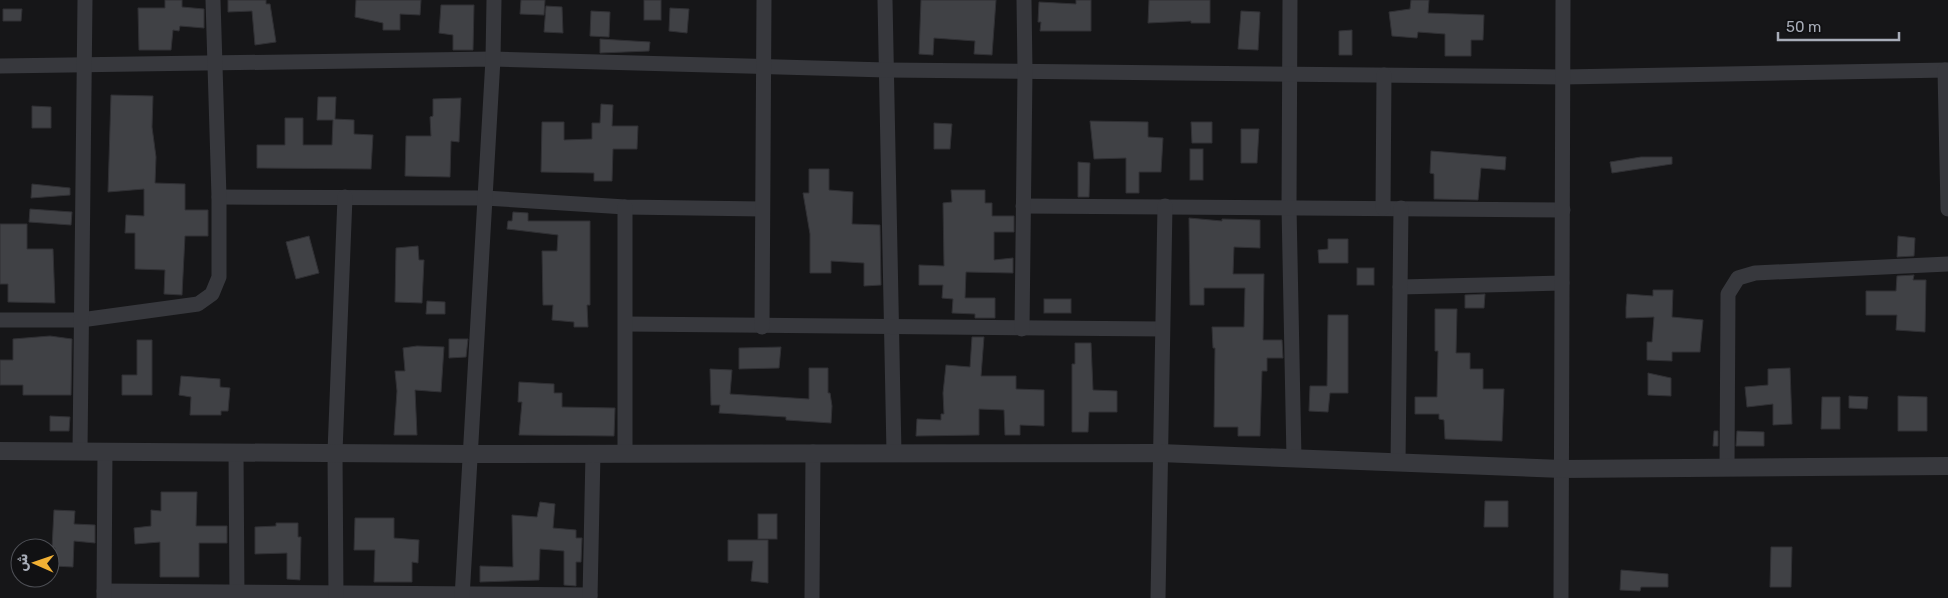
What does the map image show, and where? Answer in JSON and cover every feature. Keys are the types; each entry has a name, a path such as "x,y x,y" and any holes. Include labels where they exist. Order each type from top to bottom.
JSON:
{"street":[{"path":"80,452 85,0"},
{"path":"0,320 81,320 198,304 212,294 219,277 214,0"},
{"path":"462,596 493,59 494,0"},
{"path":"762,327 764,0"},
{"path":"886,0 894,453"},
{"path":"1022,329 1024,0"},
{"path":"1290,0 1289,207 1294,459"},
{"path":"1560,598 1563,0"},
{"path":"0,66 493,59 886,70 1384,75 1563,76 1946,70 1948,209"},
{"path":"1383,208 1384,75"},
{"path":"219,197 485,198 625,207 762,209"},
{"path":"336,595 335,452 345,197"},
{"path":"1023,206 1563,210"},
{"path":"1158,598 1165,206"},
{"path":"625,207 625,453"},
{"path":"1398,463 1401,208"},
{"path":"1727,468 1728,294 1738,278 1755,273 1948,264"},
{"path":"1400,287 1562,283"},
{"path":"626,324 762,327 1162,329"},
{"path":"0,451 470,454 813,452 1160,453 1562,469 1948,466"},
{"path":"105,451 104,595 590,596 593,453"},
{"path":"236,452 237,594"},
{"path":"812,598 813,452"}],"building":[{"path":"165,0 182,0 182,7 204,9 204,28 180,26 179,31 173,30 171,50 139,50 138,8 165,8"},
{"path":"228,0 266,0 266,4 270,4 276,42 255,45 252,11 228,12"},
{"path":"356,0 421,0 420,15 400,14 400,30 383,30 383,23 355,17"},
{"path":"521,0 545,0 544,15 520,14"},
{"path":"644,0 661,0 661,20 644,20"},
{"path":"921,0 996,0 992,55 974,54 975,41 934,38 933,55 919,54"},
{"path":"1076,0 1091,0 1091,31 1040,31 1041,22 1038,22 1039,2 1076,4"},
{"path":"1149,0 1210,0 1210,23 1191,23 1191,21 1148,23"},
{"path":"1411,0 1429,0 1428,13 1484,15 1483,40 1471,40 1471,56 1445,56 1445,34 1418,32 1417,38 1392,36 1389,12 1410,9"},
{"path":"441,5 474,5 473,50 453,50 453,35 439,33"},
{"path":"546,6 562,7 563,33 544,32"},
{"path":"670,8 689,9 687,33 669,31"},
{"path":"3,9 22,9 21,21 3,21"},
{"path":"591,11 610,12 609,37 590,36"},
{"path":"1241,11 1260,12 1258,50 1238,49"},
{"path":"1352,30 1352,55 1339,55 1339,31"},
{"path":"600,39 650,42 649,51 600,53"},
{"path":"111,95 153,96 152,127 156,157 155,183 185,184 185,210 208,210 208,236 185,236 182,295 164,294 165,270 135,269 135,233 125,233 126,215 144,216 144,189 108,192"},
{"path":"318,97 336,97 335,119 354,120 354,134 373,135 371,169 257,168 257,145 285,145 285,118 303,118 303,145 332,145 333,120 317,120"},
{"path":"461,98 459,142 451,141 450,177 405,176 406,136 431,136 430,117 433,116 433,99"},
{"path":"601,104 613,105 612,126 638,126 637,149 613,149 612,181 594,181 594,173 541,172 542,122 564,122 564,140 592,139 592,123 600,123"},
{"path":"32,106 51,107 51,128 32,128"},
{"path":"1090,121 1148,122 1148,137 1163,138 1161,172 1139,172 1139,193 1126,193 1126,158 1094,159"},
{"path":"1191,122 1212,122 1212,143 1192,143"},
{"path":"934,123 952,124 950,149 934,149"},
{"path":"1241,129 1259,129 1257,163 1241,163"},
{"path":"1190,149 1203,149 1203,180 1190,180"},
{"path":"1431,151 1506,157 1505,170 1481,168 1478,200 1434,199 1434,174 1430,173"},
{"path":"1641,157 1672,157 1672,164 1612,173 1610,162"},
{"path":"1078,162 1090,163 1089,197 1078,197"},
{"path":"809,169 829,169 829,190 853,192 852,224 880,225 881,285 864,286 864,263 831,261 831,273 810,273 810,234 803,193 809,193"},
{"path":"32,184 70,188 70,195 31,198"},
{"path":"951,190 985,190 985,203 992,203 992,216 1014,216 1014,232 994,232 994,260 1013,258 1013,273 966,272 965,298 995,298 995,318 975,318 975,314 952,313 953,299 942,298 943,285 919,285 919,265 944,266 943,203 952,202"},
{"path":"30,209 72,212 71,225 29,222"},
{"path":"513,212 528,213 528,221 590,221 590,305 587,305 588,327 574,327 574,322 552,320 553,305 543,305 542,251 557,251 558,235 507,229 508,221 512,221"},
{"path":"1189,218 1222,221 1222,219 1260,220 1260,248 1234,247 1233,274 1264,274 1263,340 1282,340 1283,358 1267,358 1267,371 1262,371 1260,436 1238,436 1238,427 1214,427 1215,348 1213,348 1212,327 1244,327 1245,288 1204,288 1204,305 1190,305"},
{"path":"0,224 27,224 27,249 53,249 55,303 8,302 8,284 0,284"},
{"path":"309,236 319,273 296,279 286,242"},
{"path":"1898,236 1915,238 1914,256 1897,257"},
{"path":"1328,239 1348,239 1348,263 1319,263 1318,250 1328,249"},
{"path":"418,246 419,260 424,260 422,303 395,302 396,248"},
{"path":"1357,268 1374,268 1374,285 1357,285"},
{"path":"1914,275 1913,280 1926,280 1925,332 1896,330 1897,315 1866,315 1866,291 1896,291 1897,276"},
{"path":"1653,290 1673,290 1672,317 1703,320 1700,352 1672,352 1672,361 1647,360 1647,342 1652,342 1654,317 1626,318 1627,294 1653,296"},
{"path":"1485,294 1484,308 1465,308 1465,295"},
{"path":"1044,299 1071,299 1071,313 1044,313"},
{"path":"427,301 445,302 445,314 426,314"},
{"path":"1435,309 1457,309 1456,353 1470,353 1470,369 1483,369 1483,389 1504,389 1502,441 1445,439 1444,420 1439,419 1439,414 1415,414 1415,397 1437,397 1438,351 1435,351"},
{"path":"1328,315 1348,315 1348,393 1330,393 1328,412 1309,411 1310,386 1327,386"},
{"path":"50,336 72,339 71,395 23,395 23,385 0,385 0,360 13,360 13,339"},
{"path":"972,337 984,337 981,376 1016,376 1016,389 1044,390 1044,426 1020,425 1020,435 1005,435 1004,410 979,409 979,435 916,436 917,419 941,420 941,414 944,414 943,393 946,365 970,367"},
{"path":"449,339 468,339 466,357 449,358"},
{"path":"137,340 152,340 152,395 122,395 122,375 137,375"},
{"path":"1075,343 1091,343 1093,390 1117,391 1117,412 1089,412 1088,432 1072,432 1072,364 1075,364"},
{"path":"417,346 444,347 441,392 415,390 417,435 394,435 397,391 395,371 405,371 403,348"},
{"path":"781,347 779,368 739,369 739,348"},
{"path":"809,368 828,368 828,393 830,393 832,406 831,423 786,420 786,417 719,413 720,405 711,405 710,369 732,370 730,394 809,399"},
{"path":"1790,368 1792,424 1773,425 1773,404 1747,407 1745,387 1768,385 1768,369"},
{"path":"1648,373 1671,378 1671,396 1648,395"},
{"path":"181,376 220,379 220,387 230,388 228,411 221,411 221,415 190,415 191,397 179,395"},
{"path":"519,382 554,384 554,393 562,393 562,407 615,408 614,436 519,435 522,402 518,402"},
{"path":"1849,396 1868,397 1867,409 1849,408"},
{"path":"1898,396 1927,397 1927,431 1898,431"},
{"path":"1822,397 1840,397 1840,429 1821,429"},
{"path":"50,416 70,417 69,431 50,431"},
{"path":"1714,431 1718,431 1718,446 1713,446"},
{"path":"1737,431 1764,432 1764,446 1736,446"},
{"path":"161,492 197,492 196,526 227,526 227,543 199,543 199,577 160,577 160,542 135,544 134,528 151,526 151,510 161,511"},
{"path":"1485,501 1508,501 1508,527 1484,527"},
{"path":"540,502 555,504 553,528 576,530 576,538 582,538 581,562 576,562 576,586 564,585 564,551 540,549 539,580 480,582 480,566 513,567 512,515 537,517"},
{"path":"54,510 75,511 74,524 95,525 95,543 74,541 73,567 60,566 60,538 53,538"},
{"path":"758,514 777,514 777,539 758,539"},
{"path":"355,518 394,518 394,538 419,540 418,563 412,562 412,582 374,582 375,550 354,550"},
{"path":"276,523 298,523 298,537 301,537 300,580 287,579 287,553 255,554 255,527 276,526"},
{"path":"728,540 768,540 768,583 751,581 753,561 728,561"},
{"path":"1771,547 1792,547 1791,587 1770,587"},
{"path":"1621,570 1668,574 1668,587 1641,587 1640,591 1620,590"}]}
